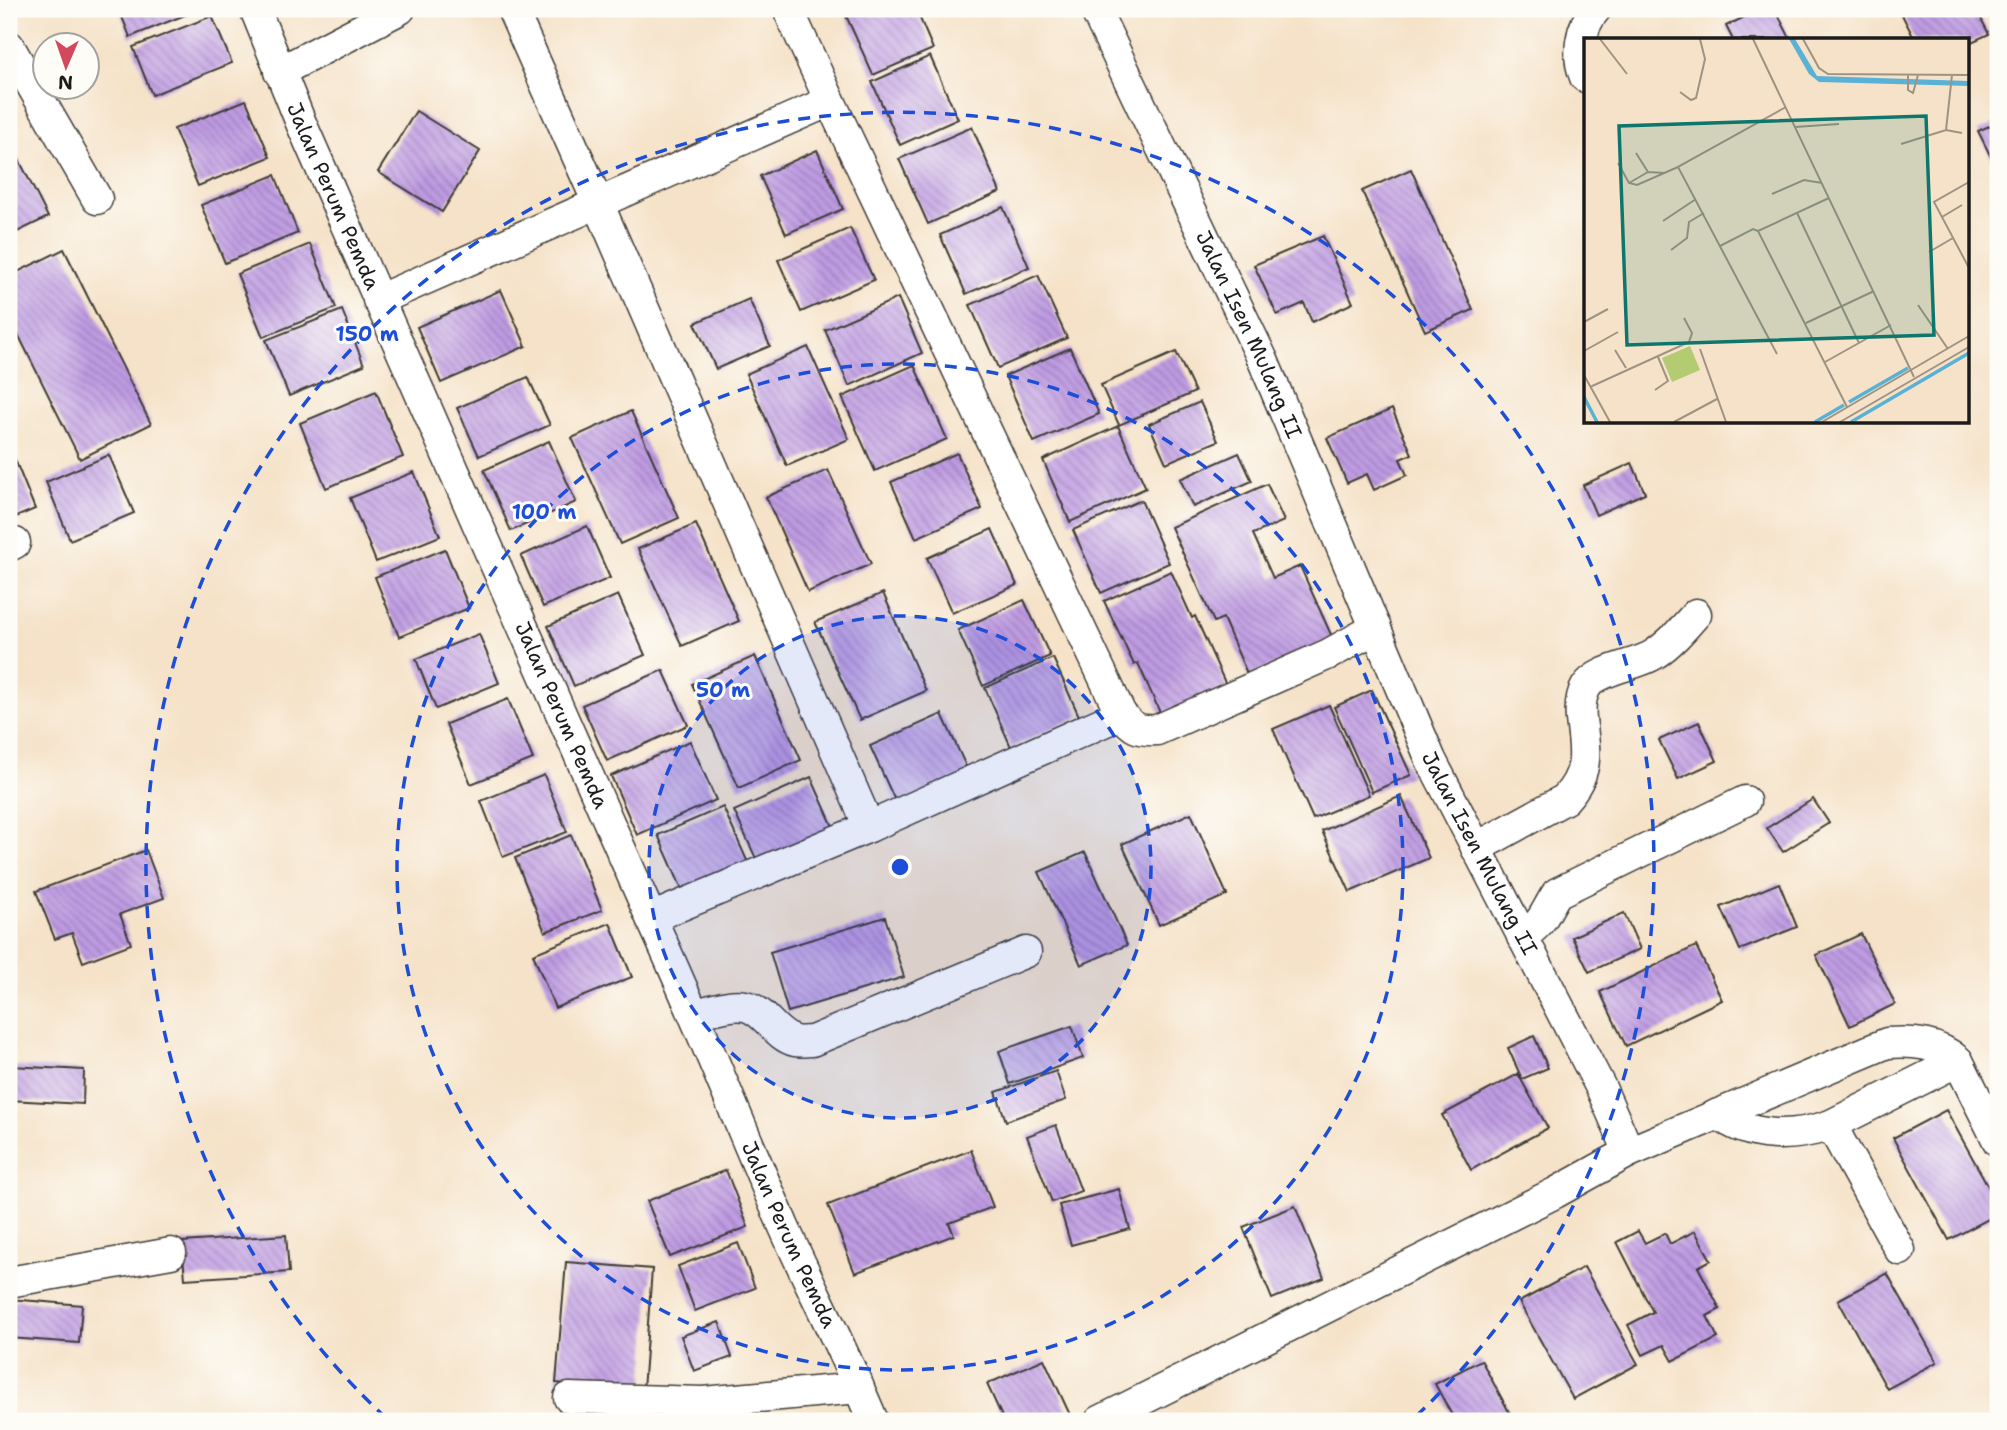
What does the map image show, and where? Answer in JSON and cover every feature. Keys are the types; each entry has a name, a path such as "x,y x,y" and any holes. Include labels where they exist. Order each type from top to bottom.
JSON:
{"street":[{"name":"Jalan Perum Pemda","path":"255,9 279,72 378,300 695,1014 785,1228 873,1421"},
{"path":"279,72 400,9"},
{"path":"512,9 869,827"},
{"path":"788,9 1121,713 1132,727 1144,731 1157,730 1329,654 1376,628"},
{"name":"Jalan Isen Mulang II","path":"1095,9 1262,358 1431,760 1601,1088 1629,1153"},
{"path":"1584,38 1590,16 1596,9"},
{"path":"1584,39 1580,54 1584,74"},
{"path":"9,46 97,199"},
{"path":"378,300 830,101"},
{"path":"1476,848 1565,799 1583,773 1585,762 1580,709 1581,698 1588,684 1610,672 1651,657 1668,644 1696,614"},
{"path":"651,918 869,827 1121,713"},
{"path":"1522,937 1542,919 1557,893 1745,801"},
{"path":"695,1014 744,1006 752,1008 784,1037 797,1042 812,1041 1026,952"},
{"path":"1100,1421 1555,1193 1629,1153 1887,1043 1905,1042 1936,1047 1949,1053 1958,1061 1998,1141"},
{"path":"1718,1114 1738,1127 1772,1135 1811,1132 1831,1125 1958,1061"},
{"path":"1831,1125 1900,1250"},
{"path":"9,1282 171,1253"},
{"path":"569,1398 703,1402 859,1388"}],"building":[{"path":"119,9 200,9 130,37"},
{"path":"843,9 916,9 933,49 873,75"},
{"path":"1761,9 1775,9 1790,38 1732,38 1726,26"},
{"path":"1899,9 1976,9 1989,34 1968,44 1968,38 1914,38"},
{"path":"212,16 232,63 152,95 133,47"},
{"path":"930,56 958,119 900,145 872,82"},
{"path":"246,100 270,157 198,186 174,129"},
{"path":"416,111 480,151 442,212 378,172"},
{"path":"1998,122 1998,171 1978,131"},
{"path":"972,127 1000,192 928,224 899,159"},
{"path":"9,140 48,217 9,236"},
{"path":"817,150 843,209 786,234 760,176"},
{"path":"1411,169 1473,310 1425,331 1362,191"},
{"path":"275,175 298,233 225,263 201,205"},
{"path":"1003,207 1029,267 966,294 940,235"},
{"path":"850,228 874,280 801,312 778,260"},
{"path":"1323,236 1353,303 1312,322 1304,303 1277,315 1254,265"},
{"path":"310,244 336,308 263,337 237,274"},
{"path":"64,249 151,424 80,459 9,316 9,276"},
{"path":"1038,275 1067,338 998,368 970,305"},
{"path":"501,290 526,346 441,383 417,327"},
{"path":"898,298 922,353 849,386 825,330"},
{"path":"749,299 770,346 716,369 695,323"},
{"path":"342,310 364,365 289,396 266,340"},
{"path":"808,347 849,439 787,466 746,374"},
{"path":"1070,348 1099,414 1034,442 1005,376"},
{"path":"1176,352 1195,392 1119,425 1101,385"},
{"path":"914,365 947,439 875,471 842,397"},
{"path":"528,377 550,425 479,456 457,408"},
{"path":"376,391 403,457 326,488 300,423"},
{"path":"1200,402 1218,441 1166,463 1149,424"},
{"path":"1392,409 1412,454 1400,459 1407,475 1374,490 1367,474 1347,483 1327,438"},
{"path":"631,411 679,518 620,544 572,438"},
{"path":"1118,426 1146,488 1070,522 1043,460"},
{"path":"549,441 576,502 511,531 484,470"},
{"path":"9,445 35,509 9,520"},
{"path":"957,453 982,509 916,538 891,482"},
{"path":"1239,453 1252,481 1193,507 1180,479"},
{"path":"109,455 134,513 70,540 46,482"},
{"path":"1632,463 1645,493 1596,515 1583,485"},
{"path":"828,470 871,564 808,592 766,497"},
{"path":"414,472 440,536 376,562 350,498"},
{"path":"1267,484 1284,521 1253,534 1273,578 1300,566 1333,639 1248,676 1223,618 1214,622 1171,527"},
{"path":"1141,500 1169,563 1101,593 1073,530"},
{"path":"696,524 739,621 682,646 638,549"},
{"path":"587,526 610,578 543,607 521,556"},
{"path":"992,529 1017,585 952,613 927,558"},
{"path":"445,549 469,608 399,637 375,577"},
{"path":"1171,571 1227,687 1161,715 1138,663 1134,665 1104,601"},
{"path":"883,593 926,691 860,720 815,622"},
{"path":"618,595 645,655 574,686 548,626"},
{"path":"1024,600 1050,656 983,686 958,630"},
{"path":"479,634 499,683 436,709 416,659"},
{"path":"755,656 801,760 739,788 692,684"},
{"path":"1053,658 1079,716 1011,747 985,688"},
{"path":"663,670 688,725 607,761 582,705"},
{"path":"1372,690 1411,775 1372,792 1334,707"},
{"path":"508,699 533,759 471,784 446,724"},
{"path":"1329,705 1369,795 1313,819 1273,729"},
{"path":"942,714 969,773 897,805 870,746"},
{"path":"1699,722 1717,761 1678,779 1659,740"},
{"path":"690,741 716,800 637,835 611,776"},
{"path":"544,775 567,832 503,857 481,801"},
{"path":"811,777 835,831 759,865 734,811"},
{"path":"1401,796 1429,858 1350,892 1322,831"},
{"path":"1813,799 1829,823 1783,852 1767,828"},
{"path":"723,807 749,865 684,894 658,835"},
{"path":"1191,813 1227,895 1159,925 1122,844"},
{"path":"571,835 602,910 545,932 515,858"},
{"path":"146,850 164,898 120,914 131,944 83,962 72,933 55,939 36,891"},
{"path":"1085,852 1127,945 1081,965 1039,872"},
{"path":"1779,883 1797,927 1740,950 1721,907"},
{"path":"1624,913 1640,949 1589,972 1572,937"},
{"path":"885,917 904,977 788,1012 770,952"},
{"path":"610,923 632,977 555,1008 533,954"},
{"path":"1861,934 1895,1004 1850,1026 1816,955"},
{"path":"1696,946 1722,1000 1626,1046 1600,992"},
{"path":"1072,1026 1083,1058 1010,1084 999,1051"},
{"path":"1534,1036 1548,1068 1522,1079 1508,1048"},
{"path":"11,1066 84,1070 83,1104 9,1100"},
{"path":"1056,1071 1066,1100 1006,1121 996,1092"},
{"path":"1518,1074 1548,1128 1471,1170 1442,1115"},
{"path":"1946,1110 1998,1204 1998,1214 1949,1240 1893,1138"},
{"path":"1056,1125 1081,1191 1052,1202 1027,1136"},
{"path":"971,1150 993,1207 949,1223 954,1235 855,1273 828,1205"},
{"path":"726,1170 748,1227 670,1257 647,1201"},
{"path":"1119,1189 1130,1229 1071,1245 1059,1205"},
{"path":"1295,1206 1324,1278 1272,1299 1243,1227"},
{"path":"1638,1231 1645,1243 1665,1233 1670,1244 1695,1231 1711,1260 1698,1267 1720,1309 1707,1316 1718,1338 1673,1361 1664,1345 1643,1355 1628,1325 1653,1312 1617,1242"},
{"path":"286,1235 289,1272 185,1279 182,1242"},
{"path":"738,1243 755,1288 695,1311 678,1266"},
{"path":"566,1262 652,1269 643,1390 556,1383"},
{"path":"1584,1267 1638,1364 1573,1399 1519,1302"},
{"path":"1887,1273 1937,1362 1887,1389 1838,1300"},
{"path":"9,1299 82,1305 79,1343 9,1338"},
{"path":"719,1322 732,1357 694,1371 681,1336"},
{"path":"1044,1359 1071,1417 1063,1421 1004,1421 987,1384"},
{"path":"1481,1360 1514,1421 1455,1421 1435,1384"}]}
